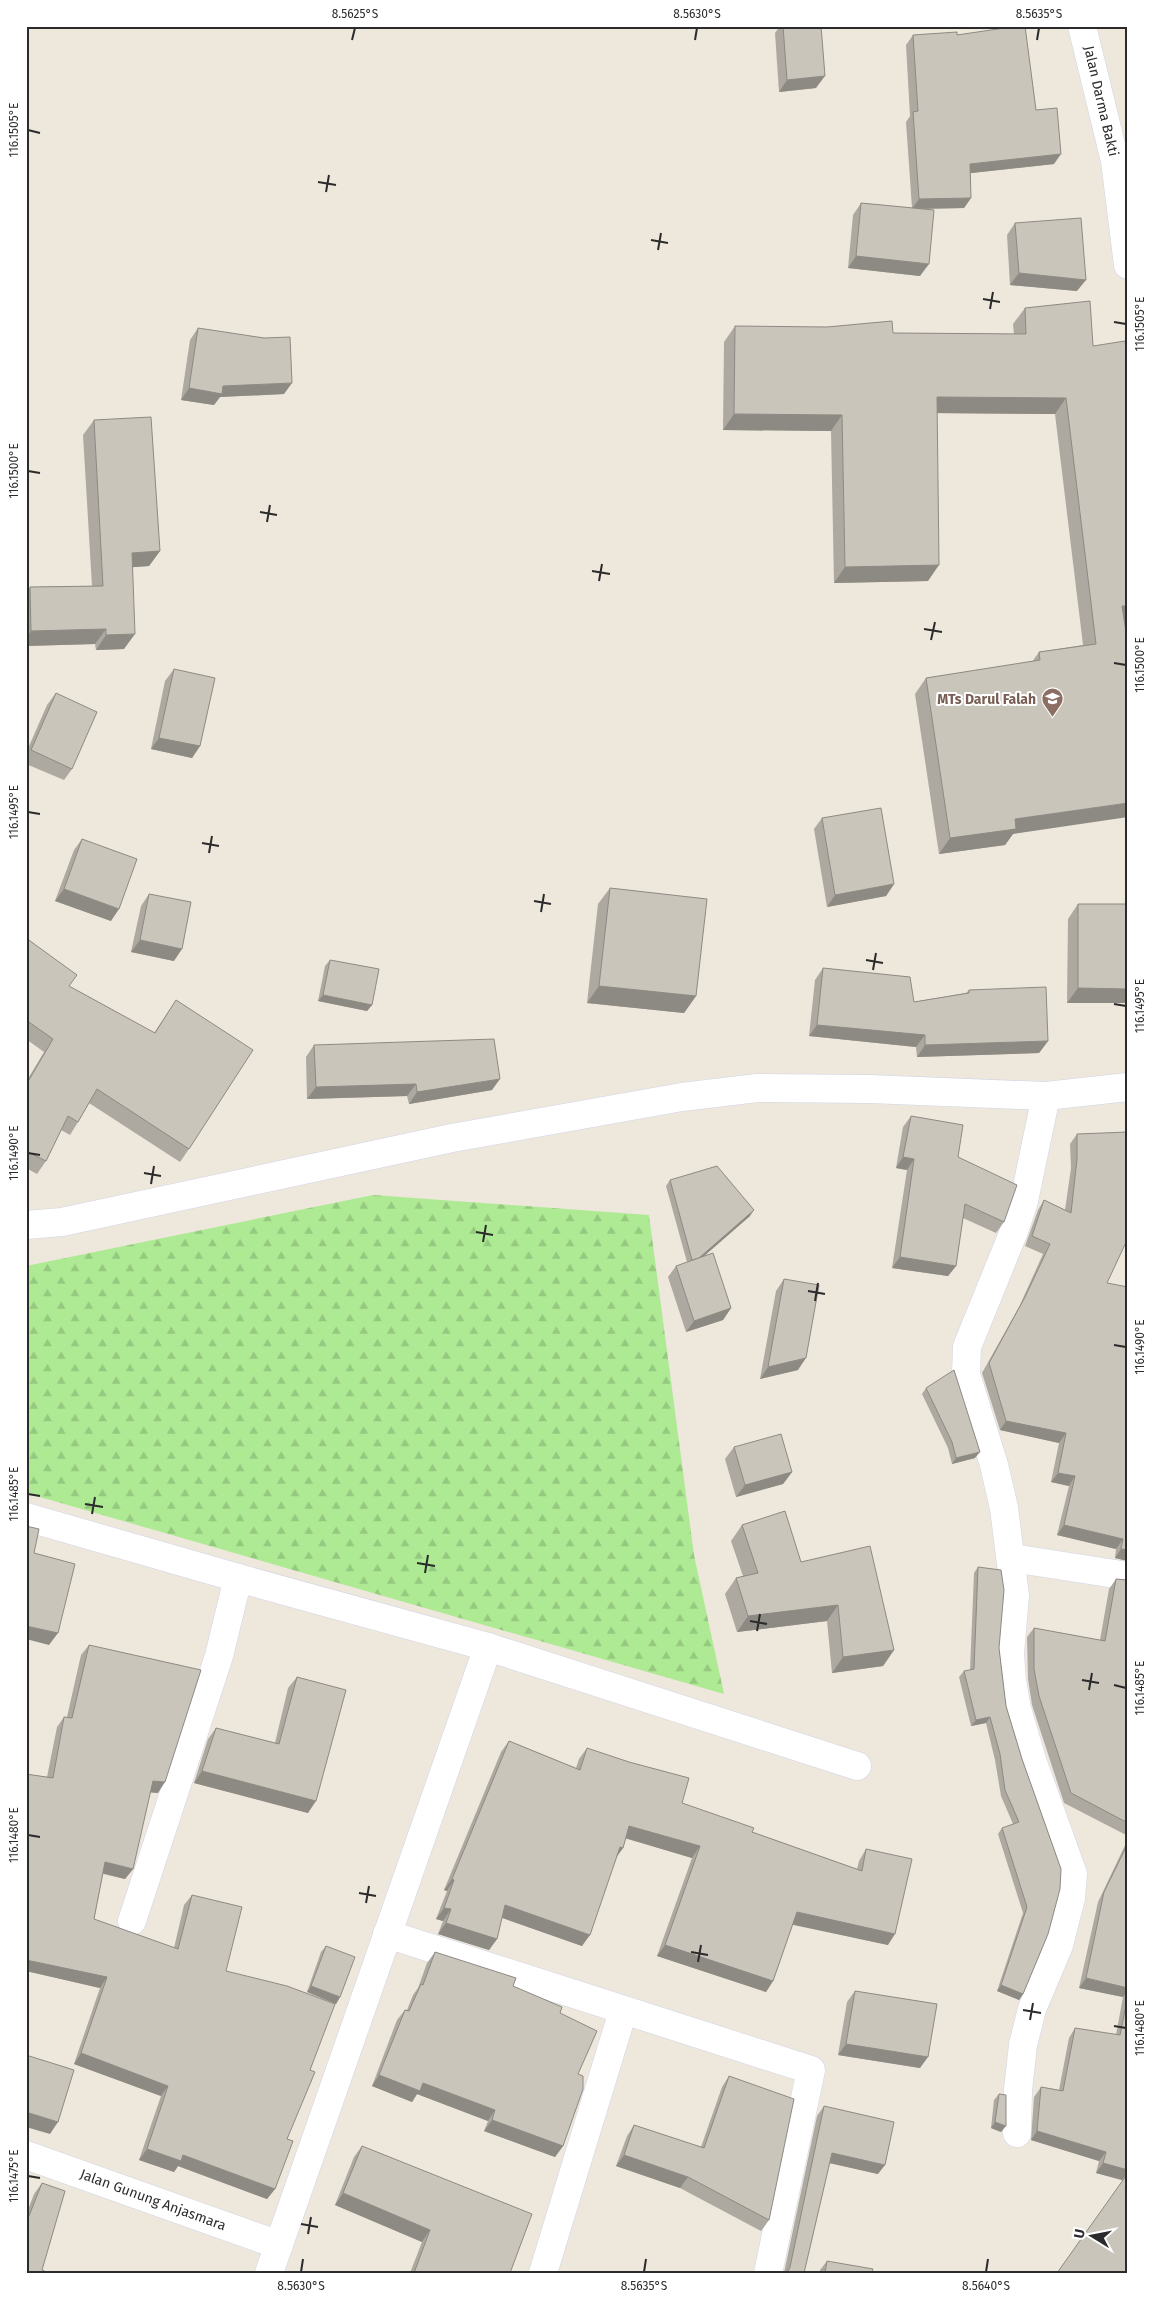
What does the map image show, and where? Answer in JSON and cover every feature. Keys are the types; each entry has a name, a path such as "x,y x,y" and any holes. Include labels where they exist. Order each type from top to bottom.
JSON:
{"street":[{"name":"Jalan Darma Bakti","path":"1082,26 1115,161 1128,265"},
{"path":"26,1225 62,1222 461,1136 639,1104 757,1088 870,1089 1046,1096 1128,1087"},
{"path":"1018,2133 1018,2090 1023,2045 1032,2009 1061,1936 1071,1898 1073,1874 1021,1730 1012,1681 1010,1653 1015,1596 1012,1558 1004,1508 994,1465 966,1374 967,1353 971,1334 1014,1231 1021,1208 1046,1096"},
{"path":"26,1517 488,1647 858,1766"},
{"path":"1012,1558 1128,1576"},
{"path":"132,1920 219,1656 238,1578"},
{"path":"269,2273 488,1647"},
{"path":"387,1934 811,2070 768,2273"},
{"path":"543,2273 623,2010"},
{"name":"Jalan Gunung Anjasmara","path":"26,2155 279,2245"}],"green space":[{"path":"373,1195 649,1215 694,1555 724,1694 26,1493 26,1266"}],"building":[{"path":"783,26 821,26 825,76 787,80"},
{"path":"1025,26 1036,110 1057,108 1061,154 970,164 971,198 919,199 913,112 918,111 913,35 957,32 957,35"},
{"path":"861,203 934,210 929,264 856,256"},
{"path":"1081,218 1086,280 1019,273 1015,223"},
{"path":"1090,301 1093,346 1125,341 1128,361 1128,606 1122,606 1128,645 1128,803 1015,819 1016,829 950,838 926,678 1040,660 1039,652 1096,644 1066,398 937,397 939,565 845,567 842,415 734,414 735,326 827,327 892,321 893,333 1026,334 1025,308"},
{"path":"198,328 264,338 290,337 292,383 223,386 222,394 189,388"},
{"path":"151,417 160,551 132,553 135,634 106,635 106,629 31,631 30,587 103,586 94,420"},
{"path":"174,669 215,678 200,746 159,738"},
{"path":"56,693 97,712 72,769 31,750"},
{"path":"881,808 894,884 835,895 822,818"},
{"path":"82,839 137,859 119,909 64,889"},
{"path":"610,888 707,899 696,996 599,986"},
{"path":"149,894 191,902 182,949 140,940"},
{"path":"1078,904 1128,904 1128,989 1078,988"},
{"path":"26,938 77,975 69,986 155,1033 176,1000 253,1050 189,1149 97,1089 78,1122 68,1116 46,1161 26,1151 26,1100 29,1094 26,1093 26,1085 53,1039 26,1020"},
{"path":"330,960 379,969 372,1005 323,995"},
{"path":"823,968 910,977 914,1002 969,993 969,990 1046,987 1048,1041 925,1045 925,1035 817,1025"},
{"path":"494,1039 500,1079 417,1092 416,1084 316,1087 314,1045"},
{"path":"911,1116 963,1125 958,1157 1017,1185 1004,1222 965,1204 956,1266 900,1257 914,1159 903,1157"},
{"path":"1128,1132 1128,1238 1107,1283 1128,1287 1128,1550 1121,1549 1123,1539 1064,1525 1075,1476 1058,1473 1066,1433 1006,1421 989,1363 1025,1297 1050,1244 1032,1236 1044,1200 1071,1213 1077,1159 1077,1134"},
{"path":"717,1166 754,1210 699,1258 692,1260 670,1180"},
{"path":"713,1253 731,1308 694,1321 676,1266"},
{"path":"784,1279 819,1285 806,1358 768,1367"},
{"path":"954,1370 980,1452 956,1458 952,1442 926,1388"},
{"path":"781,1434 792,1472 745,1485 734,1447"},
{"path":"785,1511 801,1562 870,1546 894,1650 843,1657 838,1605 748,1616 736,1578 758,1573 742,1525"},
{"path":"26,1526 39,1529 34,1553 75,1564 58,1633 26,1626"},
{"path":"978,1567 1001,1570 1004,1590 999,1648 1006,1706 1022,1759 1061,1869 1060,1889 1048,1934 1023,1994 1001,1985 1027,1907 1002,1828 1019,1822 1005,1790 1000,1754 990,1717 976,1720 964,1671 974,1669"},
{"path":"1116,1579 1128,1580 1128,1823 1071,1793 1039,1696 1034,1669 1034,1628 1105,1641"},
{"path":"89,1645 201,1670 165,1782 153,1781 133,1869 105,1862 94,1919 178,1949 192,1895 242,1907 226,1971 287,1986 335,2004 310,2070 315,2072 287,2139 293,2141 275,2189 183,2155 181,2161 147,2149 168,2086 81,2053 107,1977 26,1960 26,1774 53,1778 64,1717 72,1718"},
{"path":"297,1677 346,1690 316,1801 202,1771 216,1728 279,1744"},
{"path":"509,1741 580,1770 587,1748 629,1762 689,1778 682,1803 754,1828 752,1832 862,1871 866,1849 912,1859 895,1934 797,1912 773,1981 665,1945 700,1846 629,1826 623,1848 620,1847 590,1935 505,1905 497,1939 446,1923 451,1909 444,1908 454,1880 452,1879"},
{"path":"1128,1843 1128,1988 1086,1978 1104,1892"},
{"path":"326,1946 355,1957 340,1997 311,1986"},
{"path":"435,1952 516,1978 513,1986 562,2007 560,2013 597,2031 578,2074 583,2076 583,2089 563,2146 492,2120 495,2110 423,2083 420,2091 379,2075 405,2010 409,2011 421,1984 423,1985"},
{"path":"855,1991 937,2004 928,2057 846,2044"},
{"path":"1128,1996 1128,2170 1103,2163 1106,2152 1037,2131 1041,2087 1063,2091 1075,2028 1120,2035"},
{"path":"26,2055 74,2070 58,2122 26,2112"},
{"path":"729,2076 794,2099 769,2220 688,2177 624,2155 634,2125 704,2148"},
{"path":"999,2094 1006,2095 1006,2126 995,2122"},
{"path":"824,2106 894,2122 885,2165 832,2153 804,2273 787,2273 790,2267"},
{"path":"362,2146 532,2214 510,2273 414,2273 430,2230 343,2193"},
{"path":"1128,2173 1128,2273 1057,2273"},
{"path":"42,2183 65,2191 42,2270 49,2273 26,2273 26,2221"},
{"path":"827,2261 873,2269 872,2273 825,2273"}],"place":[{"name":"MTs Darul Falah","path":"1052,718"}]}
